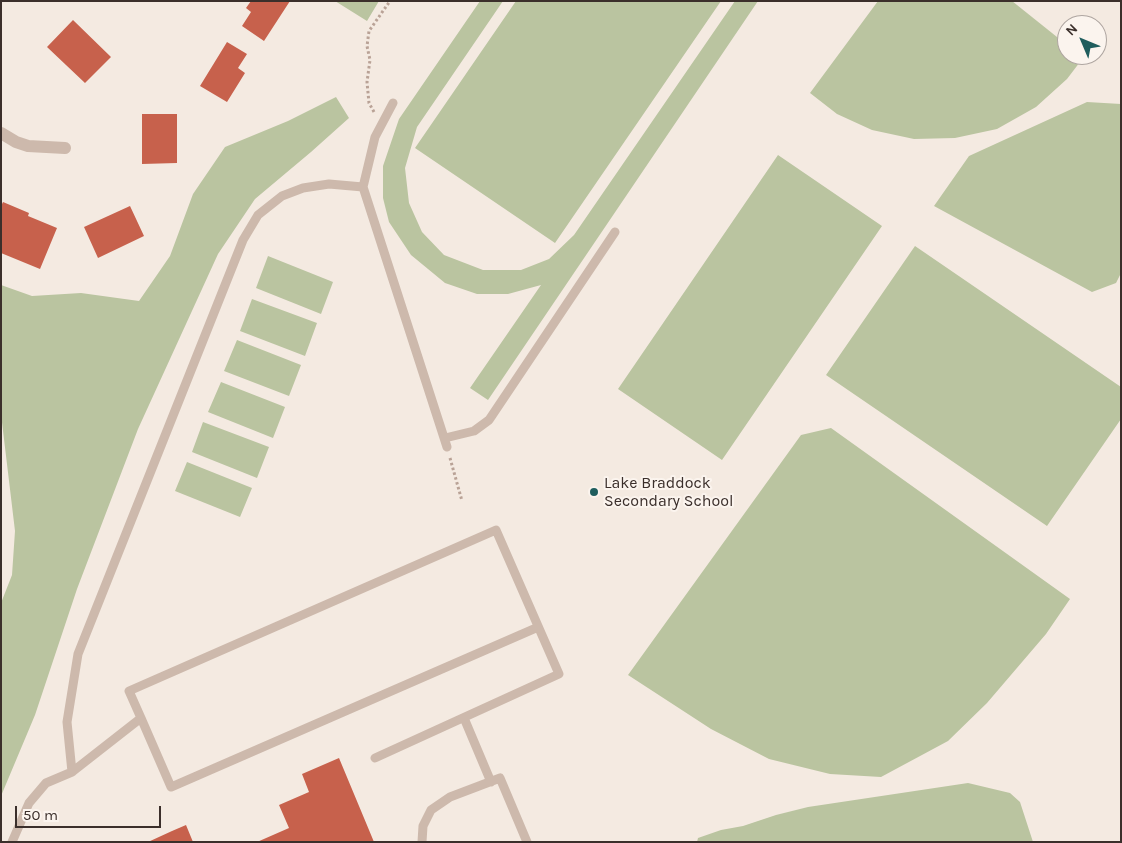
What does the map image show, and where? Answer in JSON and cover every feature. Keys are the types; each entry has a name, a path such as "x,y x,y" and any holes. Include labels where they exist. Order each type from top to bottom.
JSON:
{"street":[{"path":"1,133 16,142 28,146 65,148"}],"lane":[{"path":"393,103 375,136 363,187 446,443 474,432 490,420 615,232"},
{"path":"72,772 67,722 78,654 243,240 258,215 282,196 303,188 329,184 363,187"},
{"path":"375,758 559,674 496,530 129,691 171,787 538,627"},
{"path":"12,842 28,802 46,783 72,772 141,718"},
{"path":"464,718 491,782"},
{"path":"422,842 423,826 431,810 450,797 500,778 527,842"}],"path":[{"path":"382,124 369,104 370,60 367,46 369,32 390,1"},
{"path":"446,443 462,501"}],"green space":[{"path":"335,1 379,1 367,21"},
{"path":"480,1 503,1 417,127 405,168 409,203 422,232 444,255 483,270 521,270 549,259 574,235 735,1 758,1 488,400 470,388 541,285 508,294 477,294 445,283 411,255 389,222 383,198 383,166 399,119"},
{"path":"516,1 721,1 555,243 415,148"},
{"path":"878,1 1012,1 1057,37 1057,65 1078,65 1067,79 1036,107 997,129 955,138 914,139 872,130 837,114 810,93"},
{"path":"336,97 349,118 255,199 218,254 138,429 77,589 35,715 1,796 1,603 12,575 15,531 1,414 1,285 32,296 81,293 139,301 170,256 193,194 225,147 288,121"},
{"path":"1087,102 1121,104 1121,273 1116,283 1092,292 934,206 969,156"},
{"path":"778,155 882,226 722,460 618,389"},
{"path":"915,246 1121,387 1121,419 1047,526 826,375"},
{"path":"268,256 333,282 321,314 256,288"},
{"path":"252,299 317,323 305,356 240,331"},
{"path":"237,340 301,365 289,396 224,371"},
{"path":"221,382 285,407 273,438 208,412"},
{"path":"203,422 269,447 257,478 192,452"},
{"path":"831,428 1070,599 1046,634 987,703 948,741 881,777 830,774 769,759 711,729 628,675 801,435"},
{"path":"187,462 252,488 240,517 175,491"},
{"path":"968,783 1010,793 1020,802 1033,842 697,842 698,838 721,830 743,826 808,807"}],"building":[{"path":"251,1 290,1 264,41 242,26 251,12 246,8"},
{"path":"73,20 111,57 85,83 47,47"},
{"path":"227,42 247,54 238,68 245,73 227,102 200,86"},
{"path":"142,114 177,114 177,163 142,164"},
{"path":"3,202 29,213 28,216 57,228 40,269 1,253 1,206"},
{"path":"130,206 144,236 98,258 84,227"},
{"path":"339,758 374,842 257,842 289,828 279,805 309,792 302,774"},
{"path":"186,825 193,842 148,842 172,831"}],"place":[{"name":"Lake Braddock Secondary School","path":"594,492"}]}
